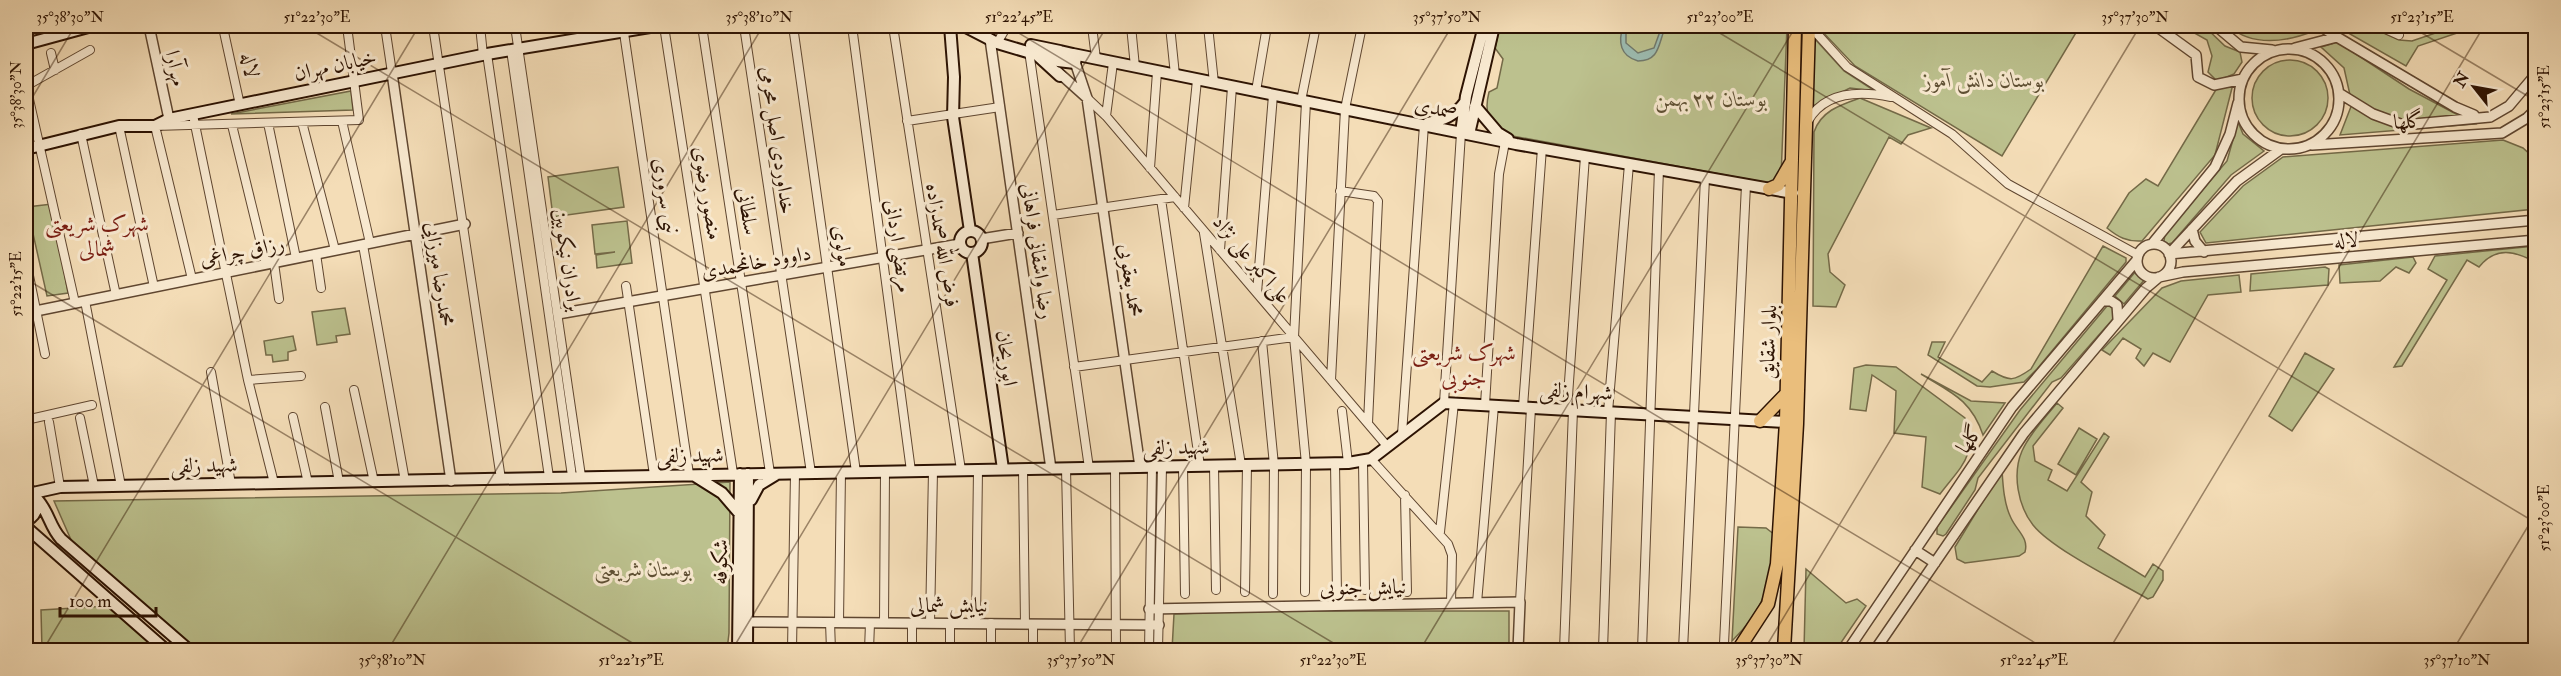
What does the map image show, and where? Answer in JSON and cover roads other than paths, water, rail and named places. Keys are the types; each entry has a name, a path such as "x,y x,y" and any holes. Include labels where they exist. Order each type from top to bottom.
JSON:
{"main road":[{"path":"26,44 92,26"},
{"name":"خیابان مهران","path":"26,149 119,126 155,126 169,118 485,54 623,28 656,26"},
{"path":"950,26 954,77 953,115 970,231"},
{"path":"964,26 995,38 1059,56 1093,59"},
{"path":"976,26 995,38"},
{"path":"1465,134 1484,26"},
{"path":"1422,125 1441,121 1470,104 1494,26"},
{"name":"بلوار شقایق","path":"1785,651 1798,193 1794,157 1795,26"},
{"name":"بلوار شقایق","path":"1738,651 1762,616 1774,584 1791,423 1786,394 1798,193 1806,124 1809,26"},
{"path":"1030,48 1060,76"},
{"name":"صمدی","path":"1093,59 1511,143 1798,193"},
{"path":"1470,104 1497,133 1511,143"},
{"path":"1769,189 1778,185 1794,157"},
{"path":"970,231 977,233 981,239 981,247 972,253 964,251 960,244 963,234 970,231"},
{"name":"ابوریحان","path":"972,253 1003,469"},
{"path":"1760,421 1786,394"},
{"path":"1348,463 1367,460 1449,403"},
{"name":"شهرام زلفی","path":"1449,403 1791,423"},
{"name":"شهید زلفی","path":"31,492 60,487 94,486 1348,463"},
{"path":"689,474 714,486 744,513 754,491 774,473"},
{"name":"شکوفه","path":"740,474 744,513 747,651"},
{"path":"26,521 37,509 31,492"},
{"path":"31,492 48,510 53,530 189,651"},
{"name":"شکوفه","path":"738,651 744,513"},
{"path":"26,527 166,651"},
{"path":"42,542 44,533 53,530"},
{"path":"732,651 738,630"}],"street":[{"name":"مهرآرا","path":"149,26 169,118"},
{"path":"192,279 155,126 358,120 348,26"},
{"path":"385,26 392,73"},
{"path":"433,26 465,224 501,479"},
{"path":"480,26 549,477"},
{"path":"515,26 515,50"},
{"name":"منصور رضوی","path":"664,26 704,289 740,474"},
{"name":"سلطانی","path":"702,26 741,282 774,473"},
{"name":"خداوردی اصل محرمی","path":"744,26 811,472"},
{"name":"مولوی","path":"793,26 856,472"},
{"name":"مرتضی اردانی","path":"852,26 911,471"},
{"name":"فرض الله صمدزاده","path":"893,26 960,470"},
{"path":"995,38 1007,26"},
{"path":"1092,26 1093,59"},
{"path":"1131,26 1136,67"},
{"path":"1170,26 1175,75"},
{"path":"1208,26 1214,83"},
{"path":"1256,92 1268,26"},
{"path":"1305,592 1306,464 1294,337 1304,101 1316,26"},
{"path":"1331,380 1345,110 1362,26"},
{"path":"1809,26 1847,67 1892,98 1952,134 2008,184 2137,258 2144,275 2159,277 2168,270 2169,254 2192,229 2238,181 2281,149"},
{"path":"2156,26 2196,55 2198,77 2214,85 2243,79"},
{"path":"2216,26 2241,47 2291,49 2337,37"},
{"path":"2320,26 2454,107 2474,115"},
{"path":"2379,26 2399,35"},
{"name":"نبی سروری","path":"623,28 689,474"},
{"name":"لاله","path":"224,32 240,105"},
{"name":"رضا واشقانی فراهانی","path":"995,38 1000,107 1051,469"},
{"path":"1030,48 1089,468"},
{"path":"2239,98 2244,121 2250,131 2269,146 2281,149 2310,145 2330,128 2336,116 2339,93 2334,77 2317,57 2291,49"},
{"path":"90,50 26,86 80,302 121,486"},
{"name":"برادران نیکوبین","path":"515,50 558,314 576,476"},
{"name":"برادران نیکوبین","path":"515,50 576,476"},
{"path":"2137,258 2143,248 2152,244 2215,167 2230,134 2243,79 2256,62 2277,50"},
{"path":"51,53 55,70"},
{"path":"1059,56 1055,67 1060,76"},
{"name":"علی‌اکبر علی نژاد","path":"1074,58 1087,98"},
{"path":"1106,116 1113,63"},
{"path":"1150,168 1157,72"},
{"name":"محمدرضا میرزایی","path":"392,73 451,481"},
{"path":"2339,93 2373,114 2403,125 2490,117 2500,113 2519,96 2535,74"},
{"name":"علی‌اکبر علی نژاد","path":"1060,76 1106,116 1387,446"},
{"path":"1184,208 1197,80"},
{"path":"1220,250 1232,87"},
{"path":"1806,124 1819,108 1848,94 1866,92 1892,98"},
{"path":"1257,293 1273,95"},
{"name":"محمد یعقوبی","path":"1087,98 1140,467"},
{"path":"907,121 1000,107"},
{"name":"گلها","path":"2310,145 2502,133 2527,118 2535,109"},
{"path":"193,114 248,380 274,483"},
{"path":"342,121 367,244 405,481"},
{"path":"302,122 335,250"},
{"path":"268,123 296,258"},
{"path":"232,125 279,299"},
{"path":"1402,434 1422,125"},
{"path":"119,126 154,287"},
{"path":"81,134 116,295"},
{"path":"1440,532 1465,134"},
{"path":"1477,603 1489,405 1499,174 1511,143"},
{"path":"1518,651 1527,408 1542,148"},
{"path":"1564,651 1570,410 1585,156"},
{"path":"1603,651 1610,412 1629,164"},
{"path":"1642,651 1659,169"},
{"path":"1683,651 1705,178"},
{"path":"1724,644 1746,185"},
{"path":"1340,191 1374,196 1378,201 1368,423"},
{"path":"1053,215 1175,197"},
{"path":"1161,200 1200,466"},
{"name":"لاله","path":"2169,254 2535,220"},
{"name":"رزاق چراغی","path":"26,313 465,224"},
{"path":"2192,229 2195,242 2204,252"},
{"path":"1204,231 1222,347 1244,465 1245,592"},
{"path":"2421,232 2424,251"},
{"path":"981,239 1018,234"},
{"name":"لاله","path":"2159,277 2183,272 2535,240"},
{"name":"داوود خانمحمدی","path":"558,314 960,244"},
{"path":"2152,244 2162,246 2169,254"},
{"path":"316,254 321,288"},
{"name":"گلها","path":"1848,651 2012,407 2137,258"},
{"path":"26,261 45,354"},
{"name":"گلها","path":"1875,651 2011,450 2118,319 2159,277"},
{"path":"626,285 654,475"},
{"path":"2102,300 2111,301 2117,305 2118,319"},
{"path":"1074,367 1294,337"},
{"path":"1262,341 1274,465 1273,594"},
{"path":"211,372 231,484"},
{"path":"248,380 301,376"},
{"path":"354,390 374,482"},
{"path":"26,420 92,405"},
{"path":"325,406 339,482"},
{"path":"1342,411 1348,463"},
{"path":"293,417 308,483"},
{"path":"80,418 94,486"},
{"path":"49,422 60,487"},
{"path":"1367,460 1440,532 1452,555 1451,603"},
{"path":"1365,590 1367,460"},
{"path":"1335,464 1337,594"},
{"path":"1183,466 1185,594"},
{"path":"1214,466 1216,590"},
{"path":"1157,467 1154,625 1158,651"},
{"path":"1066,468 1070,651"},
{"path":"1115,468 1116,651"},
{"path":"1023,469 1029,624 1033,651"},
{"path":"976,623 978,470"},
{"path":"884,623 885,471"},
{"path":"930,623 933,471"},
{"path":"831,651 835,622 841,472"},
{"path":"26,473 31,492"},
{"path":"792,651 795,473"},
{"path":"1405,495 1407,592"},
{"path":"1916,550 1935,563"},
{"name":"نیایش جنوبی","path":"1154,608 1520,602"},
{"name":"نیایش شمالی","path":"747,621 1154,625"},
{"path":"869,651 870,622"},
{"path":"912,623 912,651"},
{"path":"950,623 950,651"},
{"path":"991,623 991,651"},
{"path":"1149,651 1154,625"}],"water":[{"path":"1623,26 1626,26 1626,43 1638,53 1654,48 1662,26 1666,26 1655,54 1651,58 1638,61 1627,56 1622,48"}],"district":[{"name":"شهرک شریعتی شمالی","path":"97,236"},
{"name":"شهرک شریعتی جنوبی","path":"1464,364"}],"park label":[{"name":"بوستان دانش آموز","path":"1984,80"},
{"name":"بوستان ۲۲ بهمن","path":"1711,99"},
{"name":"بوستان شریعتی","path":"643,569"}]}
